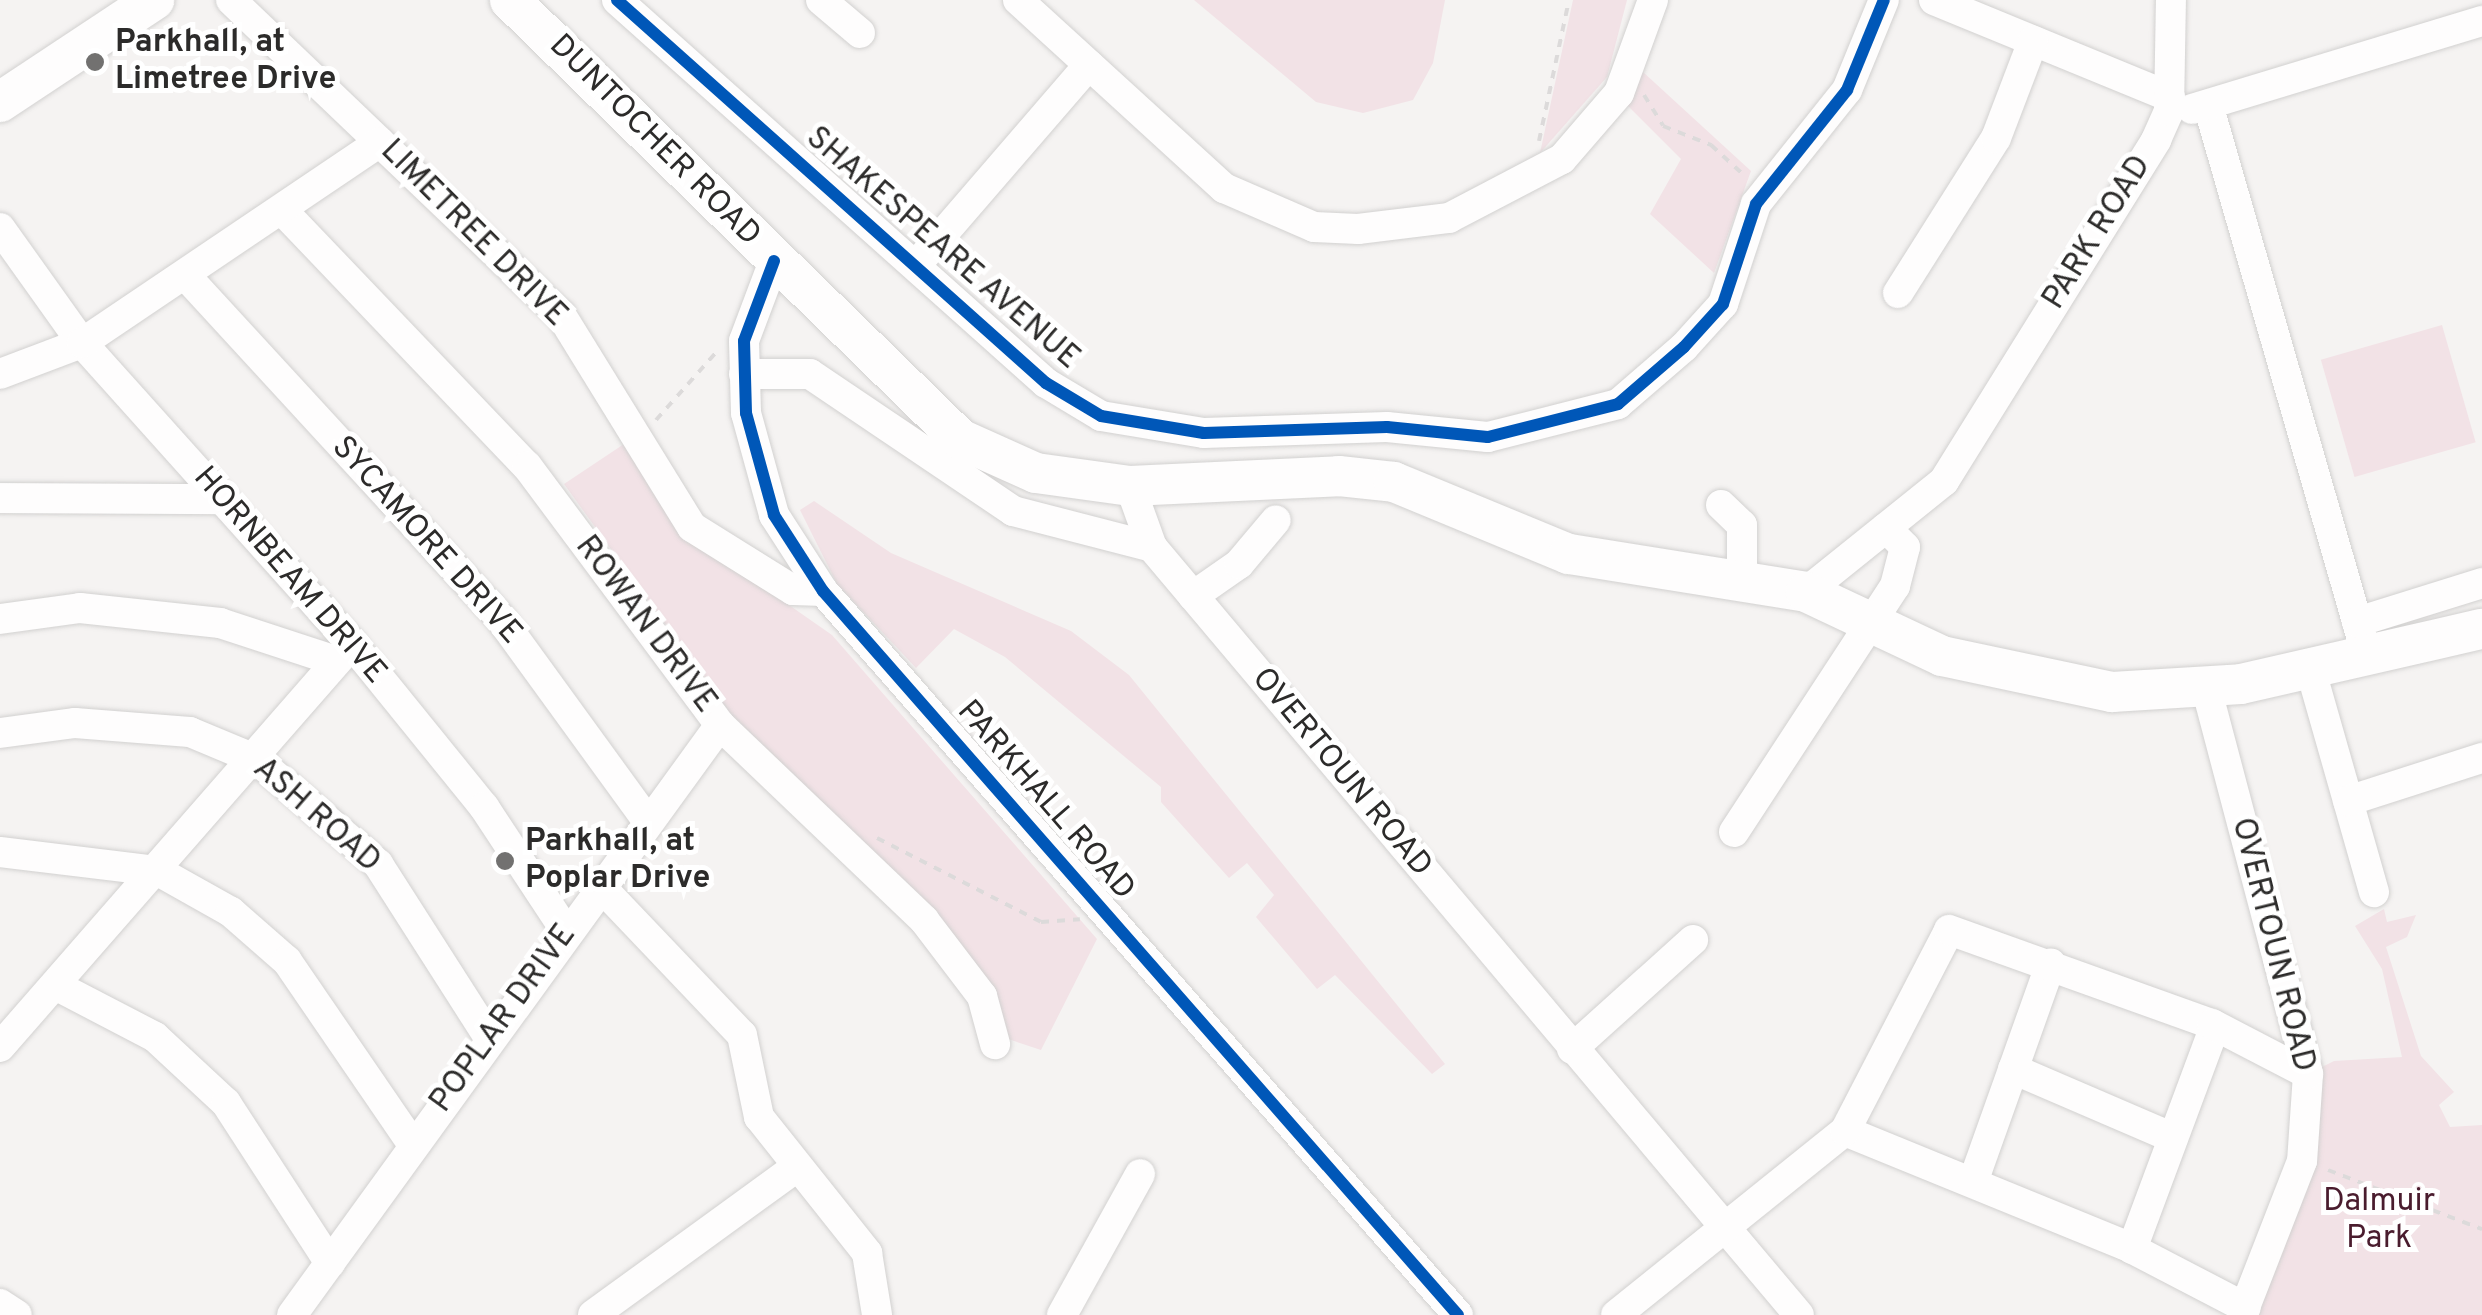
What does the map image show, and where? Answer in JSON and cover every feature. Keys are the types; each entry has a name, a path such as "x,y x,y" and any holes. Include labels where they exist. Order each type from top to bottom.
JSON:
{"main road":[{"path":"0,102 154,0"},
{"name":"DUNTOCHER ROAD","path":"510,0 960,439 1036,473 1130,486 1339,476 1394,482 1623,569 1742,577 1806,592 1942,656 2112,692 2206,687 2311,671 2362,641 2482,630"}],"street":[{"name":"LIMETREE DRIVE","path":"231,0 561,315 692,526 793,590 823,591"},
{"name":"SHAKESPEARE AVENUE","path":"617,0 918,264 1046,382 1101,416 1189,432 1387,428 1488,437 1618,404 1684,347 1723,304 1764,194 1847,90 1884,0"},
{"path":"822,0 860,33"},
{"path":"1018,0 1224,188 1314,227 1449,218 1531,180 1598,123 1630,72 1653,0"},
{"path":"1934,0 2169,104 2209,108 2482,21"},
{"path":"2169,104 2171,0"},
{"path":"1898,292 1996,138 2033,41"},
{"path":"918,264 1088,65"},
{"name":"PARK ROAD","path":"1806,592 1944,481 2169,104"},
{"path":"2209,108 2362,641 2482,583"},
{"path":"0,374 82,344 380,142"},
{"name":"ROWAN DRIVE","path":"282,210 527,466 720,725 924,920 982,996 995,1044"},
{"name":"HORNBEAM DRIVE","path":"0,228 82,344 221,499 344,652 484,807 567,933"},
{"name":"PARKHALL ROAD","path":"774,261 744,341 744,374 758,471 823,591 1458,1315"},
{"name":"SYCAMORE DRIVE","path":"185,276 500,618 648,822"},
{"path":"744,374 810,374 1013,511 1152,547"},
{"name":"OVERTOUN ROAD","path":"1130,486 1152,547 1798,1315"},
{"path":"0,498 221,499"},
{"path":"1721,506 1742,525 1742,577"},
{"path":"1194,596 1239,564 1276,520"},
{"path":"1734,832 1867,618 1895,586 1905,547 1886,528"},
{"path":"0,618 80,608 220,623 344,652 258,760 59,987 0,1047"},
{"path":"2311,671 2374,892"},
{"name":"OVERTOUN ROAD","path":"2206,687 2308,1074 2302,1162 2244,1312"},
{"name":"ASH ROAD","path":"0,733 74,722 190,732 258,760 378,864 490,1039"},
{"name":"POPLAR DRIVE","path":"292,1315 720,725"},
{"path":"2348,801 2482,758"},
{"path":"0,852 158,871 230,912 287,961 413,1144"},
{"path":"601,887 742,1034 759,1117 795,1168 867,1253 877,1315"},
{"path":"1616,1315 1846,1131 1949,930 2051,963 2215,1026 2308,1074"},
{"path":"1572,1049 1693,940"},
{"path":"1974,1182 2051,963"},
{"path":"59,987 154,1036 226,1103 330,1262"},
{"path":"2132,1249 2215,1026"},
{"path":"2014,1069 2173,1138"},
{"path":"1846,1131 2132,1249 2244,1312"},
{"path":"593,1315 795,1168"},
{"path":"1062,1315 1140,1174"},
{"path":"0,1304 16,1315"}],"path":[{"path":"1531,180 1568,0"},
{"path":"1630,72 1662,126 1711,145 1764,194"},
{"path":"636,435 726,340 744,341"},
{"path":"834,834 861,831 1059,928 1099,904"},
{"path":"2302,1162 2480,1228"}],"green space":[{"path":"1194,0 1445,0 1433,63 1413,100 1363,113 1316,102"},
{"path":"1573,0 1627,0 1607,77 1540,153"},
{"path":"1643,72 1751,171 1714,273 1650,214 1681,159 1624,102"},
{"path":"2442,325 2476,442 2355,477 2321,360"},
{"path":"624,444 693,538 832,635 1097,939 1041,1050 1008,1039 740,728 564,484"},
{"path":"814,501 891,553 1071,631 1129,675 1445,1064 1432,1074 1335,975 1317,989 1256,917 1274,895 1247,863 1229,878 1161,802 1161,787 1005,657 954,629 916,668 837,584 800,510"},
{"name":"Dalmuir Park","path":"2384,909 2387,922 2416,915 2407,937 2386,947 2421,1056 2454,1092 2439,1105 2450,1127 2482,1125 2482,1315 2242,1315 2302,1162 2308,1074 2334,1061 2402,1057 2382,969 2355,926"}],"cycle path":[{"path":"617,0 1046,383 1101,416 1204,433 1387,427 1488,437 1618,404 1684,347 1723,304 1756,204 1847,90 1884,0"},
{"path":"774,261 744,341 746,413 774,515 823,591 1458,1315"}],"place":[{"name":"Parkhall, at Limetree Drive","path":"95,62"},
{"name":"Parkhall, at Poplar Drive","path":"505,861"}]}
